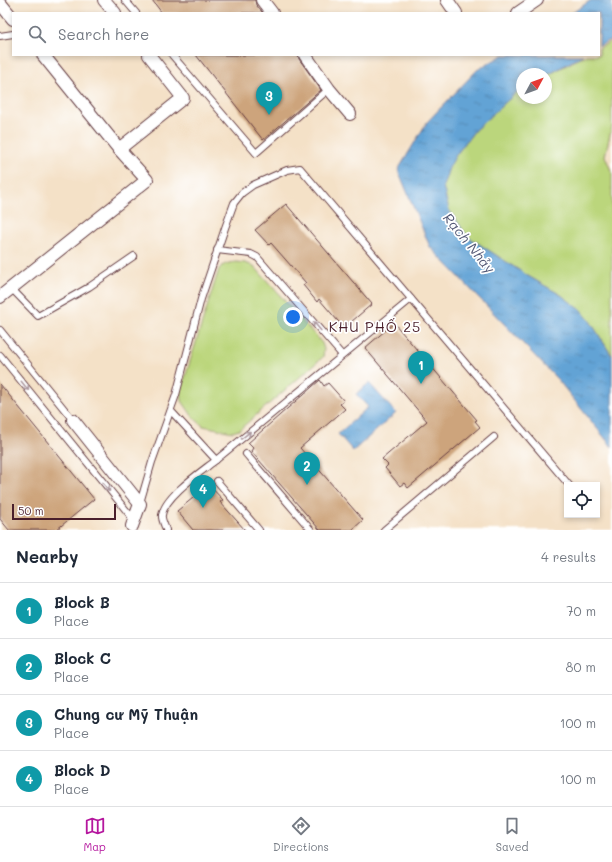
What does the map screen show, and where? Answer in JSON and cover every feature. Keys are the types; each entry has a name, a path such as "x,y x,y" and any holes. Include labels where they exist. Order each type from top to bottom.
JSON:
{"street":[{"path":"104,0 114,12"},
{"path":"262,0 271,12"},
{"path":"447,0 455,12"},
{"path":"519,12 537,0"},
{"path":"0,3 12,18"},
{"path":"0,297 147,180 119,149 44,56"},
{"path":"119,149 183,98 150,56"},
{"path":"306,56 329,89 350,114"},
{"path":"73,420 140,504 131,527"}],"lane":[{"path":"125,0 135,12"},
{"path":"0,36 12,34"},
{"path":"173,56 256,153 329,89"},
{"path":"140,504 152,462 171,411 201,299 234,203 242,193 253,185 287,170 300,168 566,482"},
{"path":"217,250 251,254 257,257 342,356"},
{"path":"11,288 38,316 89,288 134,256"},
{"path":"166,530 162,516 167,503 187,482 216,460 411,298"},
{"path":"0,330 73,420"},
{"path":"0,355 131,527"},
{"path":"171,411 216,460"},
{"path":"384,530 494,437"},
{"path":"246,454 311,530"},
{"path":"217,481 259,530"}],"green space":[{"path":"612,41 612,126 605,156 612,173 612,356 590,321 581,310 561,295 528,276 467,236 449,210 443,186 449,167 475,130 516,93 516,104 552,104 552,73 584,56 600,56 600,47"},
{"path":"236,262 254,266 322,343 324,349 323,357 239,430 233,432 203,426 193,417 182,401 181,390 219,269 225,264"}],"water":[{"path":"591,0 612,0 612,39 600,45 600,12 573,12"},
{"name":"Rạch Nhảy","path":"501,56 581,56 552,73 552,68 516,68 516,93 475,130 456,155 449,168 443,186 449,210 467,236 528,276 561,295 581,310 590,321 612,356 612,447 558,380 430,247 398,170 427,122 477,70"},
{"path":"369,383 396,413 353,451 338,434 368,407 356,394"}],"building":[{"path":"152,0 255,0 256,5 262,12 161,12"},
{"path":"197,56 298,56 321,90 263,140"},
{"path":"286,204 372,304 344,328 319,299 317,302 303,285 306,283 271,243 269,245 255,230"},
{"path":"394,323 477,420 475,421 480,427 408,488 404,483 400,486 385,468 388,465 382,459 427,421 365,348"},
{"path":"320,380 324,386 328,383 344,401 340,404 345,409 300,448 363,520 352,530 320,530 251,451 253,448 248,443"},
{"path":"0,384 94,499 56,530 9,530 0,519"},
{"path":"209,485 223,500 220,502 245,530 193,530 177,511"}],"place":[{"name":"Chung cư Mỹ Thuận","path":"269,115"},
{"name":"Block B","path":"421,384"},
{"name":"Block C","path":"307,485"},
{"name":"Block D","path":"203,508"}],"district":[{"name":"KHU PHỐ 25","path":"375,327"}]}
